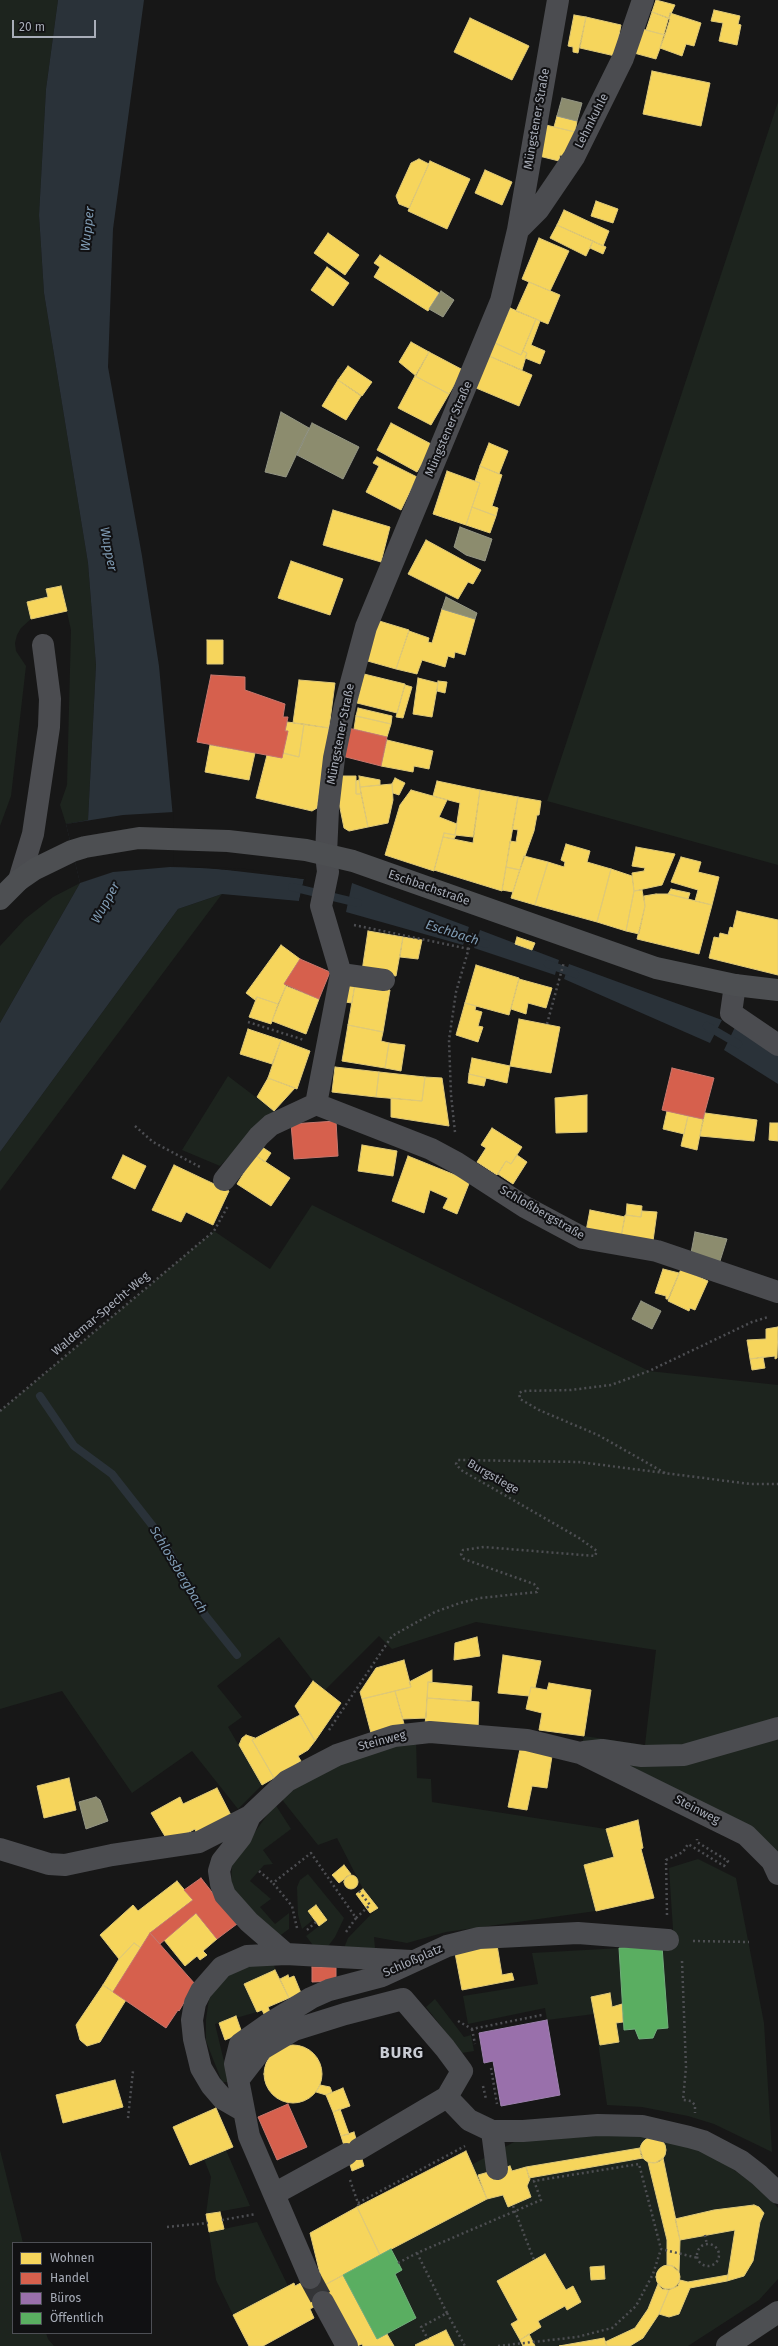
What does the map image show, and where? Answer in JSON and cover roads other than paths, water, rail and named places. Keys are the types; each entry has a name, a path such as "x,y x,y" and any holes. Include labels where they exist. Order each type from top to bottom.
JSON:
{"main road":[{"name":"Eschbachstraße","path":"0,899 19,880 41,866 72,851 105,842 139,838 228,841 320,858 353,861 656,968 735,985 778,990"},
{"path":"727,2346 778,2312"}],"street":[{"name":"Müngstener Straße","path":"320,858 328,810 334,758 345,705 366,627 501,301 518,230 558,0"},
{"name":"Lehmkuhle","path":"518,230 538,210 574,157 623,58 643,0"},
{"path":"19,880 33,834 49,727 50,699 43,645"},
{"path":"224,1180 259,1136 271,1125 316,1104 341,974 321,906 320,858"},
{"path":"341,974 384,980"},
{"path":"735,985 731,1013 778,1045"},
{"name":"Schloßbergstraße","path":"316,1104 437,1153 477,1175 525,1207 583,1238 657,1251 778,1292"},
{"name":"Steinweg","path":"580,1753 602,1750 642,1756 684,1755 778,1728"},
{"name":"Steinweg","path":"0,1849 49,1864 64,1865 112,1855 199,1842 250,1816 287,1781 350,1750 394,1736 430,1732 527,1740 580,1753 746,1835 772,1861 778,1874"},
{"name":"Steinweg","path":"250,1816 241,1837 222,1860 219,1871 221,1884 225,1895 249,1922 293,1954"},
{"name":"Schloßplatz","path":"310,2278 248,2136 242,2110 235,2064 240,2044 251,2035 311,1998 329,1990 382,1976 446,1946 479,1938 578,1933 674,1940"},
{"path":"242,2110 223,2099 211,2085 201,2068 193,2034 195,2003 201,1991 222,1967 247,1956 293,1954 412,1962"},
{"path":"238,2080 262,2049 294,2030 345,2014 403,1999 445,2048 462,2071 447,2098 353,2152 274,2194"},
{"path":"447,2098 469,2120 492,2131 523,2131 606,2125 642,2126 703,2141 741,2161 759,2174 778,2193"},
{"path":"492,2131 497,2169"},
{"path":"323,2302 347,2346"}],"water":[{"name":"Wupper","path":"58,0 144,0 113,229 108,367 142,556 159,666 173,818 170,866 246,871 304,879 299,901 222,894 178,909 0,1152 0,1023 80,883 66,824 88,820 96,665 88,563 44,293 39,215 46,89"},
{"path":"352,883 469,927 463,945 346,912"},
{"path":"480,930 559,960 555,975 474,948"},
{"path":"569,964 722,1020 710,1043 564,979"},
{"path":"735,1027 778,1055 778,1084 724,1050"}],"waterway":[{"name":"Eschbach","path":"292,887 358,903"},
{"name":"Eschbach","path":"455,934 486,944"},
{"name":"Eschbach","path":"548,964 575,974"},
{"name":"Eschbach","path":"707,1026 738,1044"},
{"name":"Schlossbergbach","path":"40,1396 74,1446 112,1474 159,1534 205,1615 237,1655"}],"tunnel":[{"path":"310,2278 323,2302"}],"district":[{"name":"BURG","path":"402,2054"}]}
